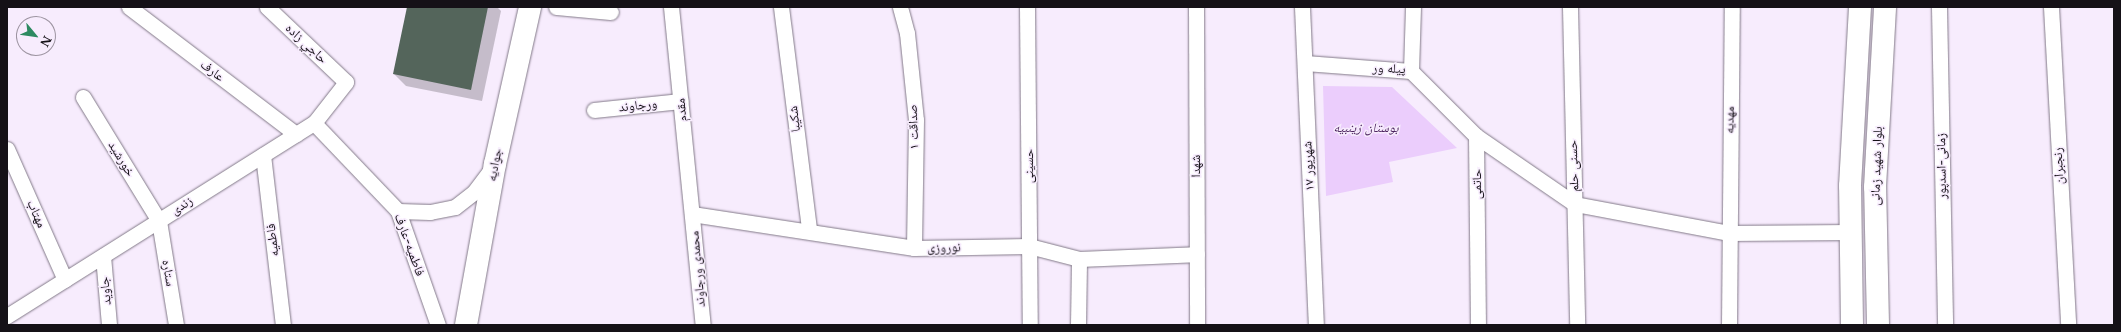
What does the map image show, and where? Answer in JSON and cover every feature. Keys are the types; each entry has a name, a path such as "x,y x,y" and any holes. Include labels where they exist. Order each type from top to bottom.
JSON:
{"main road":[{"name":"جوادیه","path":"466,325 495,164 530,7"},
{"name":"بلوار شهید زمانی","path":"1852,325 1850,186 1860,7"},
{"name":"بلوار شهید زمانی","path":"1878,325 1875,187 1885,7"}],"street":[{"name":"عارف","path":"128,7 296,134"},
{"name":"حاجي زاده","path":"266,7 346,82"},
{"path":"556,7 610,12"},
{"name":"مقدم","path":"671,7 692,214"},
{"name":"شکیبا","path":"782,7 809,230"},
{"name":"صداقت ۱","path":"900,7 907,33 916,120 914,248"},
{"name":"حسینی","path":"1027,7 1030,325"},
{"name":"شهدا","path":"1196,7 1197,325"},
{"name":"۱۷ شهریور","path":"1302,7 1316,325"},
{"name":"پیله ور","path":"1305,63 1411,71 1413,7"},
{"name":"حسنی حلم","path":"1570,7 1577,325"},
{"name":"مهدیه","path":"1729,325 1728,232 1732,7"},
{"name":"زمانی-اسدپور","path":"1939,7 1946,325"},
{"name":"رنجبران","path":"2051,7 2068,325"},
{"path":"1411,71 1476,136 1575,204 1728,232 1850,232"},
{"name":"زندی","path":"7,316 314,123 346,82"},
{"name":"خورشید","path":"83,97 159,221"},
{"name":"ورجاوند","path":"594,110 681,101"},
{"name":"فاطمیه-عارف","path":"314,123 398,210 438,325"},
{"name":"حاتمی","path":"1476,136 1478,325"},
{"name":"مهتاب","path":"7,149 65,280"},
{"name":"فاطمیه","path":"264,155 283,325"},
{"path":"398,210 430,212 455,207 474,192 495,164"},
{"name":"نوروزی","path":"692,214 809,230 914,248 1029,246 1079,259 1196,254"},
{"name":"محمدی ورجاوند","path":"692,214 703,325"},
{"name":"ستاره","path":"159,221 176,325"},
{"name":"جاوید","path":"103,256 109,325"},
{"path":"1078,325 1079,259"}],"green space":[{"name":"بوستان زینبیه","path":"1323,86 1392,87 1457,148 1389,162 1393,182 1326,196"}],"building":[{"path":"407,7 488,7 471,90 393,74"}]}
